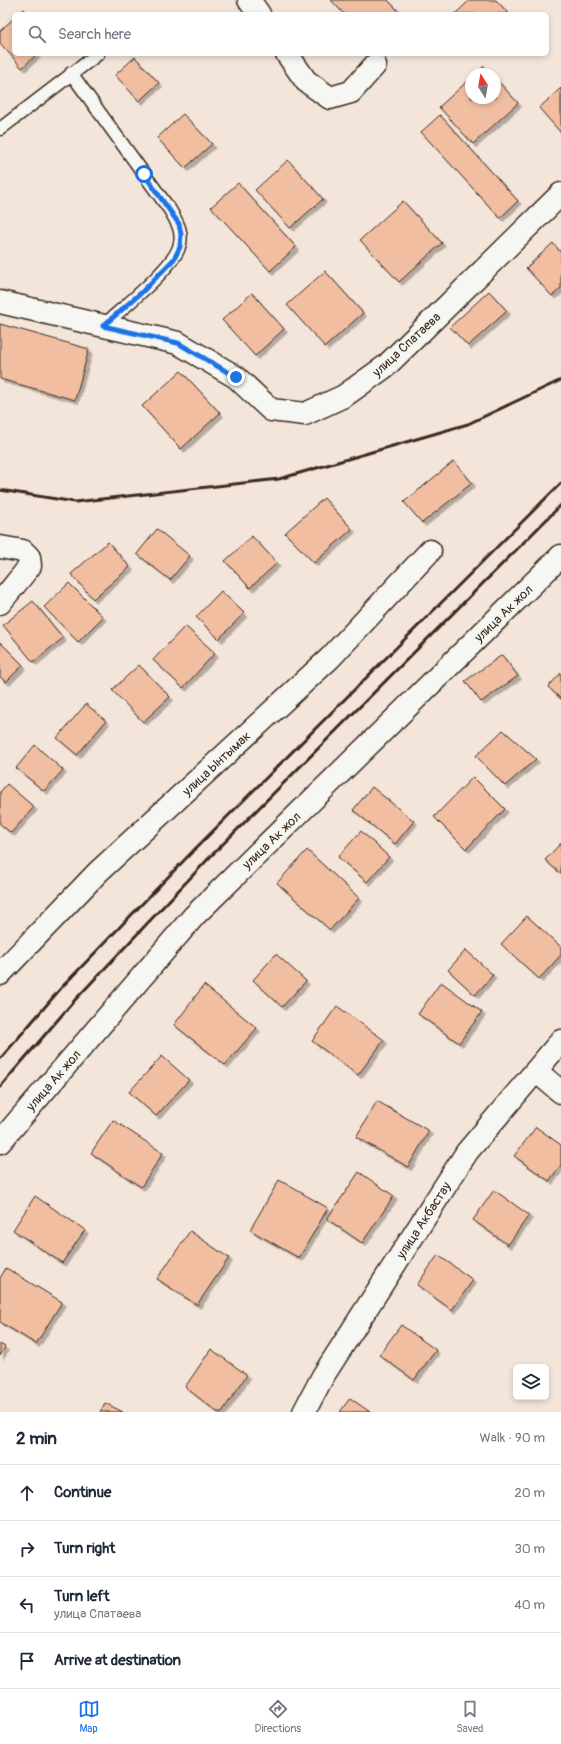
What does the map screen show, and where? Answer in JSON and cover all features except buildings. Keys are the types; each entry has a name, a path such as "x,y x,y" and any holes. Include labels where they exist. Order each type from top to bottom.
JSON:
{"street":[{"path":"249,0 258,12"},
{"path":"288,56 306,81 330,98 352,92 375,65"},
{"name":"улица Спатаева","path":"0,302 178,343 236,377 271,410 305,414 344,396 386,366 561,194"},
{"path":"0,547 23,551 29,557 30,566 0,603"},
{"name":"улица Ынтымак","path":"0,974 98,872 330,658 430,550"},
{"name":"улица Ак жол","path":"0,1142 194,916 561,556"},
{"name":"улица Акбастау","path":"304,1412 323,1376 467,1152 561,1041"},
{"path":"536,1070 561,1092"}],"lane":[{"path":"0,129 71,73 95,56"},
{"path":"71,73 173,215 179,224 181,234 180,247 174,259 142,292 103,326"}],"railway":[{"path":"0,490 75,502 279,479 468,424 561,380"},
{"path":"0,1059 62,987 194,850 561,483"},
{"path":"0,1087 74,1001 210,857 561,505"}],"route":[{"path":"144,174 179,224 181,234 180,247 174,259 142,292 103,326 178,343 236,377"}]}
